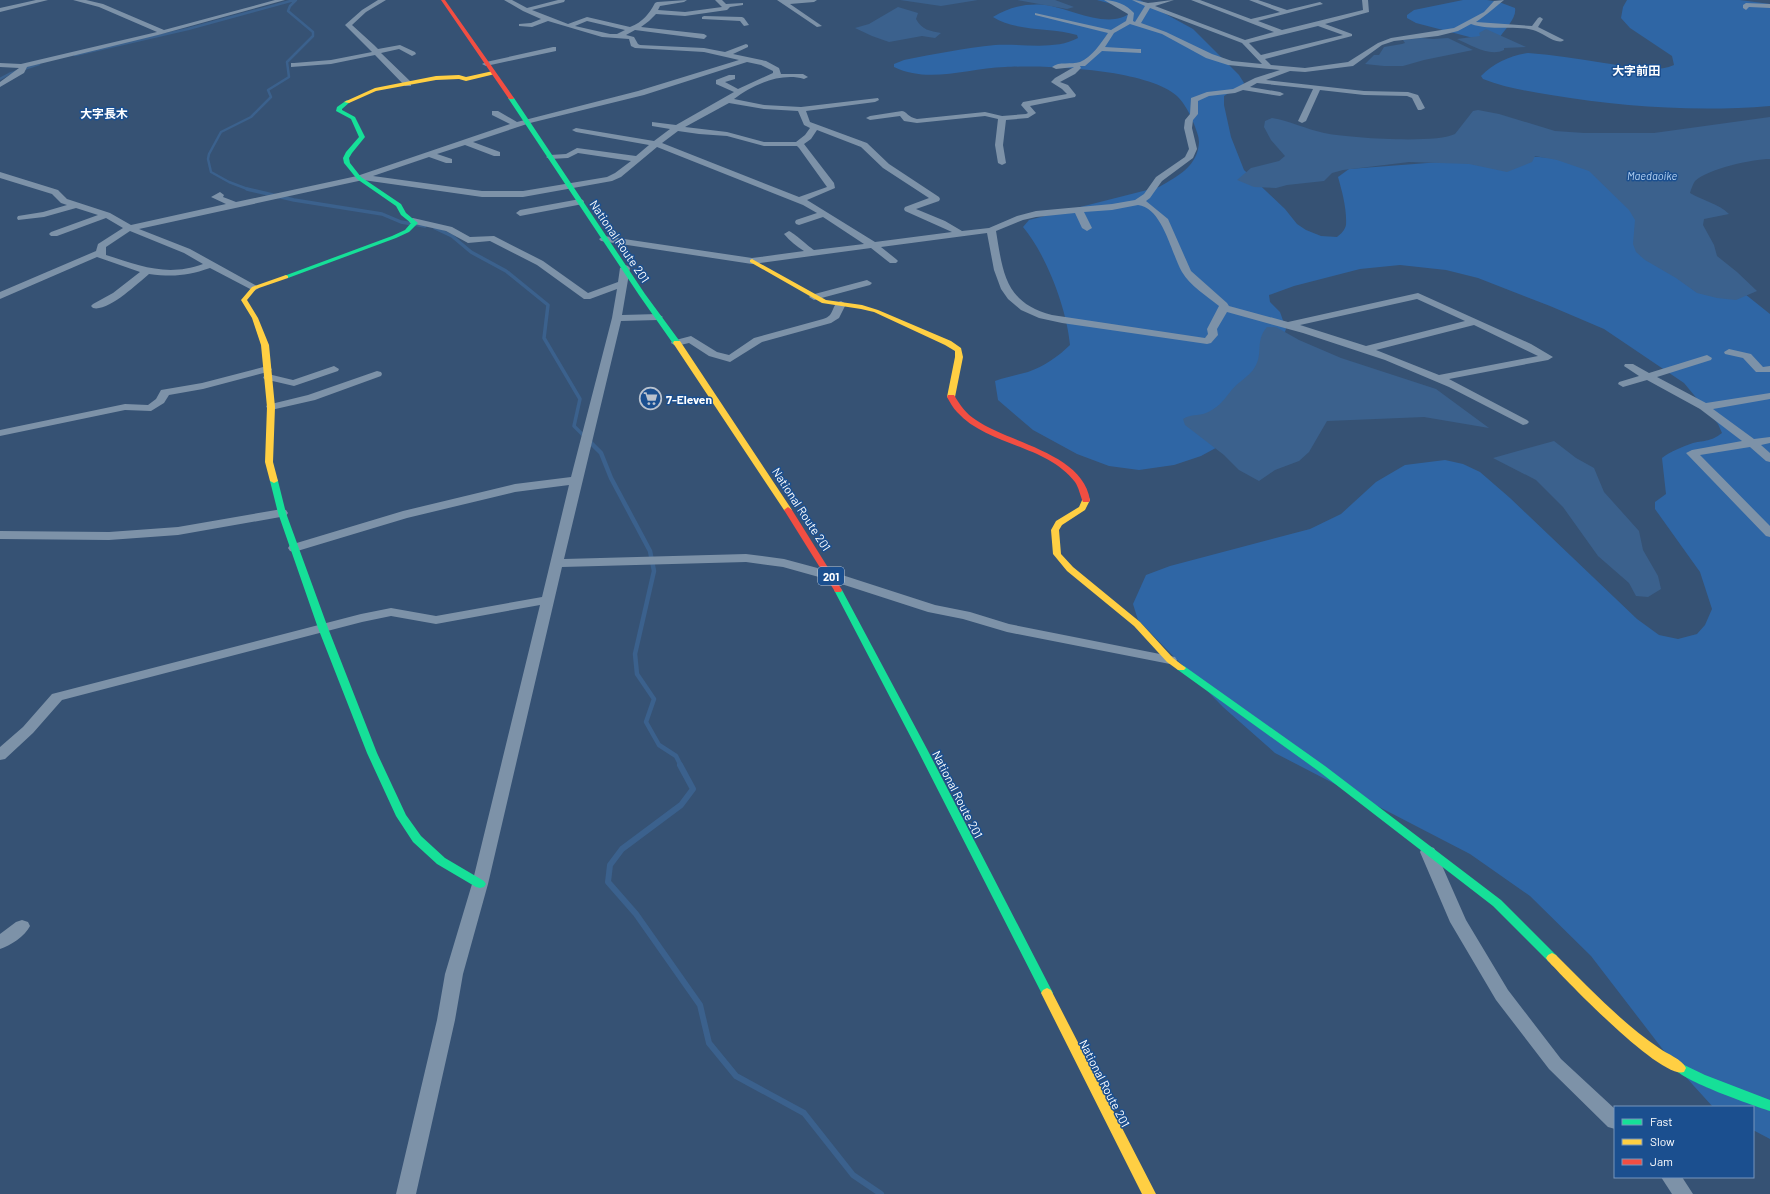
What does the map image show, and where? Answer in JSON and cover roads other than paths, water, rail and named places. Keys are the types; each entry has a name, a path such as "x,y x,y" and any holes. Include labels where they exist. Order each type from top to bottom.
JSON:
{"main road":[{"name":"National Route 201","path":"443,0 527,121 604,239 676,343 831,576 926,756 1148,1194"},
{"path":"480,884 441,861 416,839 401,816 372,753 323,628 282,513 269,462 271,407 265,345 256,318 244,300 246,295 254,288 394,237 413,223 404,214 399,205 360,177 347,163 346,158 349,152 362,137 353,118 339,111 339,108 346,102 369,92 449,77 466,79 493,73"},
{"path":"752,261 824,302 876,311 948,343 958,350 959,357 951,398 960,413 982,428 1046,455 1062,464 1079,481 1086,499 1082,508 1059,523 1055,530 1057,554 1070,569 1136,624 1170,660 1321,768 1428,852 1497,903 1609,1014 1664,1059 1701,1079 1770,1106"}],"street":[{"path":"0,10 45,0"},
{"path":"76,0 101,5 163,32"},
{"path":"0,65 22,68 282,0"},
{"path":"383,0 364,11 348,25 372,46 376,52 408,84"},
{"path":"507,0 525,10 568,26 603,35 632,38 635,46 704,50 748,59 772,66 776,70 777,74 774,76"},
{"path":"525,10 562,0"},
{"path":"618,36 646,22 656,12 657,4 684,0"},
{"path":"718,0 725,6 741,4"},
{"path":"782,1 814,0"},
{"path":"1108,0 1126,9 1130,13 1129,22"},
{"path":"1135,0 1244,42 1269,67"},
{"path":"1137,24 1149,5 1171,0"},
{"path":"1194,0 1280,32"},
{"path":"1252,0 1286,12"},
{"path":"1307,0 1320,2"},
{"path":"1244,42 1367,11 1365,0"},
{"path":"833,106 846,107 866,116 902,113 911,121 985,114 1002,118 1031,114 1032,112 1025,105 1026,104 1072,95 1065,87 1055,82 1058,78 1075,70 1100,49 1112,32 1129,22 1164,33 1209,56 1238,64 1288,70 1305,70 1350,64 1380,44 1393,39 1438,34 1456,30 1486,13 1496,2 1501,0"},
{"path":"782,1 819,26"},
{"path":"1251,21 1320,2"},
{"path":"1738,5 1770,6"},
{"path":"685,14 727,8 725,6"},
{"path":"656,12 685,14 698,17 742,19 746,26"},
{"path":"1037,14 1112,32"},
{"path":"521,25 532,25 547,19"},
{"path":"568,26 587,19 632,29 704,36"},
{"path":"1534,28 1540,19"},
{"path":"646,22 672,25"},
{"path":"1470,22 1480,25 1534,28 1560,40"},
{"path":"1259,58 1350,35 1317,23"},
{"path":"727,54 746,46"},
{"path":"294,66 331,62 400,47 412,54"},
{"path":"486,64 553,49"},
{"path":"1100,49 1138,51"},
{"path":"211,264 189,272 147,271 101,257 101,246 110,239 130,228 360,177 517,124 641,93 724,68 748,59"},
{"path":"1056,68 1082,64"},
{"path":"0,85 22,68"},
{"path":"1138,202 1146,196 1159,179 1189,158 1193,149 1188,128 1190,120 1194,114 1194,100 1207,94 1235,91 1256,81 1288,70"},
{"path":"360,177 482,194 523,194 608,179 618,175 677,128 732,95 742,86 750,87 774,76 804,77"},
{"path":"712,77 721,80 732,77"},
{"path":"721,80 719,82 732,95 764,107 801,109 875,100"},
{"path":"1256,81 1317,89 1383,94 1408,94 1415,97 1421,108"},
{"path":"1244,88 1280,94"},
{"path":"1302,121 1317,89"},
{"path":"801,109 808,123 864,145 886,166 936,199 908,209 951,227 960,234"},
{"path":"495,113 517,124"},
{"path":"1002,118 999,145 1002,163"},
{"path":"655,124 699,132 727,134 764,144 798,144 802,146 831,185 831,188 799,200"},
{"path":"798,144 808,137 815,127"},
{"path":"576,130 656,144 799,200 873,245 893,261"},
{"path":"466,142 497,154"},
{"path":"550,157 568,156 577,150 638,159"},
{"path":"429,154 449,161"},
{"path":"0,175 55,192 64,201 107,215 130,228 187,251 254,288"},
{"path":"523,194 532,211 542,218"},
{"path":"220,195 215,197 236,205"},
{"path":"520,213 580,202"},
{"path":"604,239 752,261 991,230 1020,218 1036,214 1112,207 1138,202 1145,203 1164,219 1187,272 1198,284 1224,304 1224,308 1212,329 1213,335 1207,341 1050,318 1032,313 1017,303 1010,294 1000,272 991,230"},
{"path":"21,218 44,214 75,205"},
{"path":"1078,210 1087,228"},
{"path":"799,222 824,214"},
{"path":"54,234 107,215"},
{"path":"413,223 449,229 472,241 491,238 540,263 587,297 623,283"},
{"path":"789,234 794,241 812,253"},
{"path":"0,296 101,252"},
{"path":"406,1194 446,1020 454,974 480,884 588,432 617,318 625,268"},
{"path":"96,306 110,300 147,271"},
{"path":"814,297 867,283"},
{"path":"1287,325 1418,296 1548,357 1438,378"},
{"path":"676,343 691,339 713,354 730,359 763,338 827,321 835,316 837,309 841,304"},
{"path":"1224,308 1287,325 1406,364 1438,378 1523,422"},
{"path":"617,318 658,317"},
{"path":"1364,350 1474,322"},
{"path":"1729,352 1747,356 1760,370 1770,368"},
{"path":"1623,384 1707,358"},
{"path":"1629,366 1704,407 1752,443 1770,459"},
{"path":"0,433 125,407 150,408 160,401 165,392 268,373 294,383 334,369"},
{"path":"271,407 311,398 377,374"},
{"path":"1704,407 1770,396"},
{"path":"1770,440 1692,453 1770,533"},
{"path":"294,548 403,515 515,488 577,480"},
{"path":"0,535 110,536 178,530 282,513"},
{"path":"557,563 746,558 784,563 831,576 933,609 965,615 1007,628 1170,660"},
{"path":"0,755 28,730 57,697 323,628 391,612 436,620 548,600"},
{"path":"1428,852 1458,922 1502,995 1555,1064 1614,1120"},
{"path":"0,943 22,926"},
{"path":"1672,1178 1683,1194"}],"water":[{"path":"900,0 978,0 941,6"},
{"path":"1017,0 1055,0 1074,7 1067,9"},
{"path":"898,7 918,13 916,19 921,26 930,31 941,33 935,38 922,36 889,42 855,28 869,24"},
{"path":"1486,29 1526,47 1504,48 1504,50 1498,52 1492,52 1480,49 1457,39 1480,36 1479,33"},
{"path":"1448,38 1473,50 1403,66 1365,64 1374,55 1379,55 1384,47 1405,43 1403,40"},
{"name":"Maedaoike","path":"1478,110 1499,114 1555,131 1584,133 1654,133 1770,117 1770,159 1742,163 1710,172 1695,181 1690,193 1720,207 1729,214 1704,219 1703,225 1714,245 1717,256 1757,291 1736,300 1717,298 1697,293 1676,278 1645,260 1636,252 1633,244 1635,220 1629,210 1589,171 1557,160 1535,156 1532,162 1507,172 1469,164 1409,162 1343,170 1332,173 1324,181 1287,185 1276,188 1254,187 1237,180 1251,168 1279,161 1285,156 1271,140 1264,127 1265,121 1272,118 1336,135 1391,139 1430,139 1455,134 1473,111"},
{"path":"1267,327 1276,327 1299,340 1341,358 1436,389 1489,428 1424,417 1327,421 1309,452 1299,461 1275,470 1259,481 1239,470 1224,455 1185,425 1183,419 1188,416 1206,413 1212,410 1221,403 1235,386 1251,372 1258,360 1261,337"},
{"path":"1554,441 1576,458 1594,468 1604,492 1639,531 1643,550 1658,576 1661,589 1648,597 1636,596 1629,583 1598,556 1563,507 1536,480 1493,458"}],"waterway":[{"path":"75,55 188,29 294,0"},
{"path":"248,189 229,182 211,172 208,159 209,154 221,132 251,117 271,97 268,90 289,77 287,62 313,36 313,32 288,11 290,6 296,0"},
{"path":"0,79 9,74 39,64"},
{"path":"248,189 294,200 382,214 401,222 425,226"},
{"path":"435,228 452,236 471,252 506,271 548,305 544,338 580,399 574,426 601,453 611,478 650,551 654,571 635,654 637,674 654,699 646,722 659,745 676,756 681,766"},
{"path":"680,765 693,789 681,805 622,849 610,865 608,882 636,914 700,1005 709,1043 736,1076 804,1113 853,1175 881,1194"}],"place":[{"name":"7-Eleven","path":"651,399"}],"district":[{"name":"大字前田","path":"1636,70"},
{"name":"大字長木","path":"104,113"}]}
